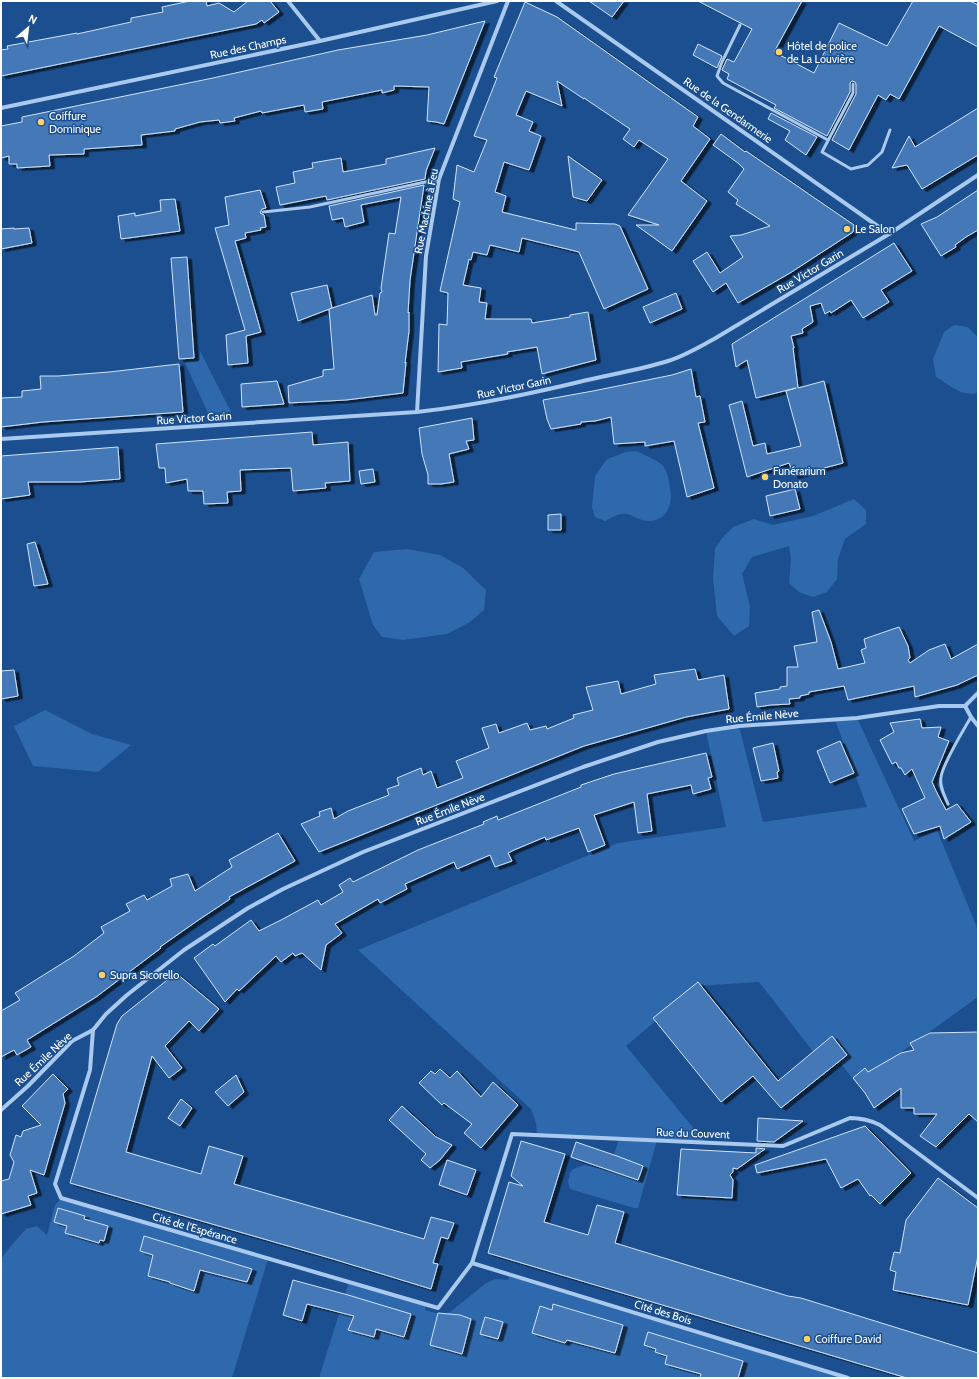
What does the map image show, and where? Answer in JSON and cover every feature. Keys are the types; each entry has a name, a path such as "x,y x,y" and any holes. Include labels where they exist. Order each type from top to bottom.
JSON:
{"street":[{"path":"288,1 320,41"},
{"name":"Rue des Champs","path":"1,108 320,41 497,1"},
{"name":"Rue Machine à Feu","path":"417,412 426,256 439,179 508,1"},
{"name":"Rue de la Gendarmerie","path":"556,1 889,234"},
{"name":"Rue Victor Garin","path":"1,440 458,408 668,361 690,352 714,339 889,234 978,175"},
{"path":"978,693 965,706 978,726"},
{"name":"Rue Émile Nève","path":"1,1110 28,1086 72,1041 93,1030 106,1014 150,976 184,950 248,908 282,889 363,852 583,767 658,742 706,731 739,726 857,718 939,706 965,706"},
{"name":"Cité de l'Espérance","path":"93,1030 90,1070 55,1184 61,1198 438,1308 472,1263"},
{"name":"Rue du Couvent","path":"472,1263 512,1134 783,1146 850,1118 860,1118 880,1125 978,1198"},
{"name":"Cité des Bois","path":"472,1263 848,1378"}],"lane":[{"path":"740,25 717,76 723,83 828,140"},
{"path":"853,84 853,93 822,152 851,168 868,165 882,152 890,130"},
{"path":"263,212 310,207 439,179"},
{"path":"948,804 941,788 941,776 946,762 971,717"}],"shaded area":[{"path":"954,325 968,327 978,337 978,393 972,394 961,392 936,377 933,359 944,332"},
{"path":"200,351 231,412 208,413 185,363 199,361"},
{"path":"636,451 658,462 666,471 671,496 670,503 665,514 656,520 649,521 625,514 620,514 605,521 595,517 592,507 595,476 607,459 626,452"},
{"path":"854,499 866,510 866,524 845,539 838,559 837,579 827,592 813,597 799,592 789,583 791,559 789,546 752,557 742,574 750,606 749,626 734,636 717,616 713,579 715,549 722,538 733,527 754,519 773,525 813,516"},
{"path":"407,549 440,555 463,568 486,590 484,610 470,622 447,634 403,640 382,637 373,625 359,579 374,552"},
{"path":"45,710 92,734 131,745 98,772 33,766 14,726"},
{"path":"857,718 914,841 937,830 978,930 978,997 857,1084 826,1045 815,1054 759,982 697,986 626,1046 705,1142 657,1140 638,1208 570,1189 568,1182 570,1173 573,1169 585,1165 609,1171 619,1139 537,1135 536,1123 531,1109 358,950 618,843 726,827 706,731 739,726 763,822 867,807 835,720"},
{"path":"61,1198 268,1259 232,1378 1,1378 1,1259 26,1229 37,1226 47,1235 55,1205"},
{"path":"510,1275 848,1378 319,1378 349,1282 426,1304 425,1310 434,1313 444,1313 450,1312 485,1284 495,1279 508,1280"}],"building":[{"path":"190,1 206,1 207,6 219,3 234,12 248,1 270,1 279,12 264,23 262,20 256,24 1,76 1,50 8,49 7,46 77,34 131,22 131,18 163,12 162,7"},
{"path":"589,1 624,1 612,17"},
{"path":"698,1 802,1 774,52 814,73 839,23 887,46 913,1 970,1 978,5 978,47 939,26 899,99 890,94 886,100 878,95 849,150 832,140 856,94 855,82 852,81 850,83 850,92 827,136 774,108 776,105 727,79 729,74 722,70 727,59 734,62 752,29"},
{"path":"525,2 557,17 698,117 693,126 710,139 681,181 707,201 672,251 636,225 659,225 628,215 668,159 639,140 634,147 623,139 630,129 557,81 562,106 526,91 516,115 533,122 529,131 541,136 529,170 504,162 495,192 506,196 502,212 576,230 576,223 615,224 620,226 648,289 604,309 579,252 522,238 519,252 490,245 487,255 473,252 471,260 469,259 463,285 481,288 479,302 487,303 485,319 531,319 532,323 570,317 570,315 588,312 596,360 542,374 537,347 507,352 508,354 461,362 462,368 438,372 439,324 447,325 448,293 440,291 460,202 453,199 457,165 474,172 487,140 474,136 497,78 494,77"},
{"path":"485,21 444,124 427,121 429,87 394,86 394,90 382,93 382,90 322,102 323,109 305,112 304,105 262,113 261,111 234,118 235,121 220,123 219,120 200,122 175,129 175,131 141,135 142,145 84,149 84,154 49,155 50,166 17,168 17,164 9,164 9,156 1,158 1,126 22,122 22,117 213,78 338,50 427,35"},
{"path":"698,44 722,56 717,68 693,55"},
{"path":"978,108 978,155 922,189 907,165 892,168 909,136 915,147"},
{"path":"771,113 817,137 806,155 785,140 790,131 768,119"},
{"path":"721,134 745,152 746,151 854,225 853,232 790,273 738,303 726,283 713,292 693,261 707,252 720,273 743,257 730,236 741,235 770,226 736,204 738,200 728,192 744,169 713,145"},
{"path":"435,148 426,171 425,179 327,200 326,196 280,205 276,187 295,183 293,172 313,168 312,163 341,158 343,172 386,164 386,159"},
{"path":"568,156 602,180 587,201 573,197"},
{"path":"424,185 410,280 408,313 409,312 409,331 403,393 346,400 289,403 288,386 323,376 323,370 334,369 329,309 372,295 375,315 377,315 380,293 382,292 381,288 389,233 395,234 401,197 361,205 364,222 345,227 343,218 332,220 329,206"},
{"path":"260,190 266,208 262,209 260,213 264,215 266,227 260,228 261,230 245,233 246,238 235,241 261,332 246,336 248,363 228,365 226,335 245,330 215,228 229,225 225,197"},
{"path":"978,190 978,230 955,245 956,247 941,256 921,224 937,217"},
{"path":"175,199 180,231 121,239 118,216 135,213 135,216 161,211 160,200"},
{"path":"29,228 32,243 1,249 1,229"},
{"path":"894,243 912,271 881,290 889,302 863,318 851,300 831,313 830,311 825,314 821,303 810,306 813,322 802,329 803,333 791,336 794,348 798,388 824,381 843,463 794,476 789,463 747,477 729,405 742,401 753,446 765,443 767,454 801,446 786,391 796,388 756,398 747,360 736,367 732,344"},
{"path":"187,257 194,358 179,359 171,258"},
{"path":"327,285 332,308 298,321 291,293"},
{"path":"676,293 682,309 650,323 643,307"},
{"path":"179,364 183,412 43,422 1,427 1,398 22,397 22,391 41,389 40,376 109,372"},
{"path":"691,369 696,397 700,396 705,422 698,423 714,488 687,497 674,441 645,446 645,442 614,444 611,417 551,429 547,419 543,400 672,375"},
{"path":"277,381 284,404 242,407 241,384"},
{"path":"472,418 474,440 466,441 469,449 449,454 454,482 428,484 428,475 422,454 419,428"},
{"path":"312,432 313,445 348,442 350,481 325,483 326,488 293,491 291,468 240,470 241,491 227,492 228,503 204,504 203,491 188,491 187,479 166,483 165,468 159,468 156,444"},
{"path":"118,447 120,479 80,482 28,482 30,495 1,499 1,456"},
{"path":"373,469 375,482 361,484 359,471"},
{"path":"795,489 800,509 770,516 766,496"},
{"path":"561,514 561,530 548,530 548,515"},
{"path":"35,542 48,584 34,586 27,544"},
{"path":"819,610 831,642 838,669 865,663 861,650 866,648 864,639 899,627 908,646 910,658 908,660 910,663 929,650 945,644 951,659 978,644 978,675 957,685 915,697 914,686 848,700 844,686 809,692 809,694 800,696 800,698 789,699 790,704 757,707 755,693 780,689 780,687 787,686 787,667 798,667 794,646 817,642 812,612"},
{"path":"695,669 698,680 724,675 729,709 686,717 584,746 319,852 301,824 320,816 319,812 331,808 334,819 348,811 389,795 387,789 399,785 397,778 421,768 423,775 431,771 437,788 463,778 456,761 489,748 482,728 496,724 499,733 527,723 530,730 546,726 547,729 574,718 573,715 593,710 586,687 618,681 621,694 656,684 654,675"},
{"path":"14,670 18,696 1,699 1,671"},
{"path":"920,719 922,728 941,727 938,737 949,741 932,782 937,793 946,810 957,804 971,822 944,839 940,826 914,834 902,809 925,798 912,769 905,775 896,762 892,764 880,740 894,732 890,723"},
{"path":"840,741 854,773 830,783 817,751"},
{"path":"773,743 779,771 777,772 778,778 761,781 753,748"},
{"path":"706,753 712,777 708,778 711,789 693,794 691,785 647,794 652,831 638,833 634,802 594,815 605,845 588,852 579,828 546,840 545,837 514,850 508,853 512,861 495,867 490,855 457,869 454,862 405,884 407,889 380,903 378,899 335,924 342,933 326,945 321,970 302,953 295,956 293,953 281,962 276,956 239,991 237,989 225,1002 194,958 213,944 215,946 251,920 259,931 318,900 321,905 343,892 339,885 350,878 353,882 418,850 484,824 483,822 497,816 498,820 581,787 581,785 614,774"},
{"path":"278,833 295,861 229,897 230,899 160,947 161,948 96,997 27,1040 31,1047 17,1055 14,1050 1,1057 1,1011 20,1000 15,993 74,956 104,933 101,927 130,911 126,904 144,895 147,900 172,886 170,879 188,874 195,891 232,867 229,860"},
{"path":"176,973 219,1009 199,1031 189,1021 165,1046 182,1068 169,1078 152,1056 126,1152 201,1174 209,1146 243,1156 234,1184 424,1239 431,1217 454,1223 448,1239 441,1237 433,1263 438,1264 431,1289 70,1183 117,1024 122,1016"},
{"path":"698,982 778,1081 832,1036 847,1055 781,1108 753,1076 721,1102 653,1018"},
{"path":"978,1032 978,1122 969,1114 936,1147 920,1136 937,1114 914,1114 914,1108 901,1108 901,1088 874,1108 865,1093 853,1078 865,1068 868,1072 901,1053 914,1050 910,1043 930,1033"},
{"path":"440,1069 450,1078 457,1071 481,1097 493,1082 518,1105 481,1148 464,1133 472,1124 444,1103 442,1105 419,1083 431,1071 435,1074"},
{"path":"53,1074 68,1089 63,1094 65,1103 44,1175 30,1170 37,1193 28,1196 31,1205 1,1214 1,1181 9,1179 14,1162 10,1155 16,1135 21,1137 23,1131 41,1125 22,1106"},
{"path":"236,1075 244,1092 228,1106 215,1092"},
{"path":"181,1099 192,1108 180,1126 168,1118"},
{"path":"402,1106 436,1137 452,1145 440,1160 430,1168 421,1160 426,1154 389,1120"},
{"path":"758,1118 803,1121 774,1142 757,1141"},
{"path":"865,1126 911,1173 880,1204 871,1195 870,1196 858,1179 841,1188 826,1159 757,1173 755,1165"},
{"path":"521,1141 565,1154 544,1222 588,1235 597,1205 624,1212 615,1243 788,1296 801,1298 978,1353 978,1378 907,1378 488,1253 509,1182 523,1186 511,1176"},
{"path":"576,1142 643,1166 638,1180 571,1157"},
{"path":"756,1148 765,1149 737,1169 733,1168 733,1172 730,1175 733,1180 732,1198 677,1195 681,1149 756,1153"},
{"path":"447,1160 476,1170 467,1195 439,1185"},
{"path":"938,1178 978,1208 978,1256 968,1305 893,1290 896,1272 890,1270 894,1252 900,1253 906,1220"},
{"path":"58,1208 85,1216 84,1219 108,1226 104,1241 100,1240 99,1243 65,1233 67,1226 54,1222"},
{"path":"144,1236 252,1269 247,1282 200,1270 194,1291 148,1276 153,1255 140,1251"},
{"path":"293,1280 411,1314 404,1337 376,1329 374,1337 348,1330 354,1316 307,1304 302,1321 283,1315"},
{"path":"553,1304 623,1325 615,1353 567,1340 565,1343 532,1333 540,1306 552,1310"},
{"path":"438,1313 460,1315 471,1319 462,1354 430,1345"},
{"path":"485,1317 503,1322 498,1339 480,1334"},
{"path":"648,1332 743,1361 738,1378 700,1378 701,1374 665,1364 667,1356 655,1352 656,1349 644,1345"}],"place":[{"name":"Hôtel de police de La Louvière","path":"779,52"},
{"name":"Coiffure Dominique","path":"41,122"},
{"name":"Le Salon","path":"847,229"},
{"name":"Funérarium Donato","path":"765,477"},
{"name":"Supra Sicorello","path":"102,975"},
{"name":"Coiffure David","path":"807,1339"}]}
